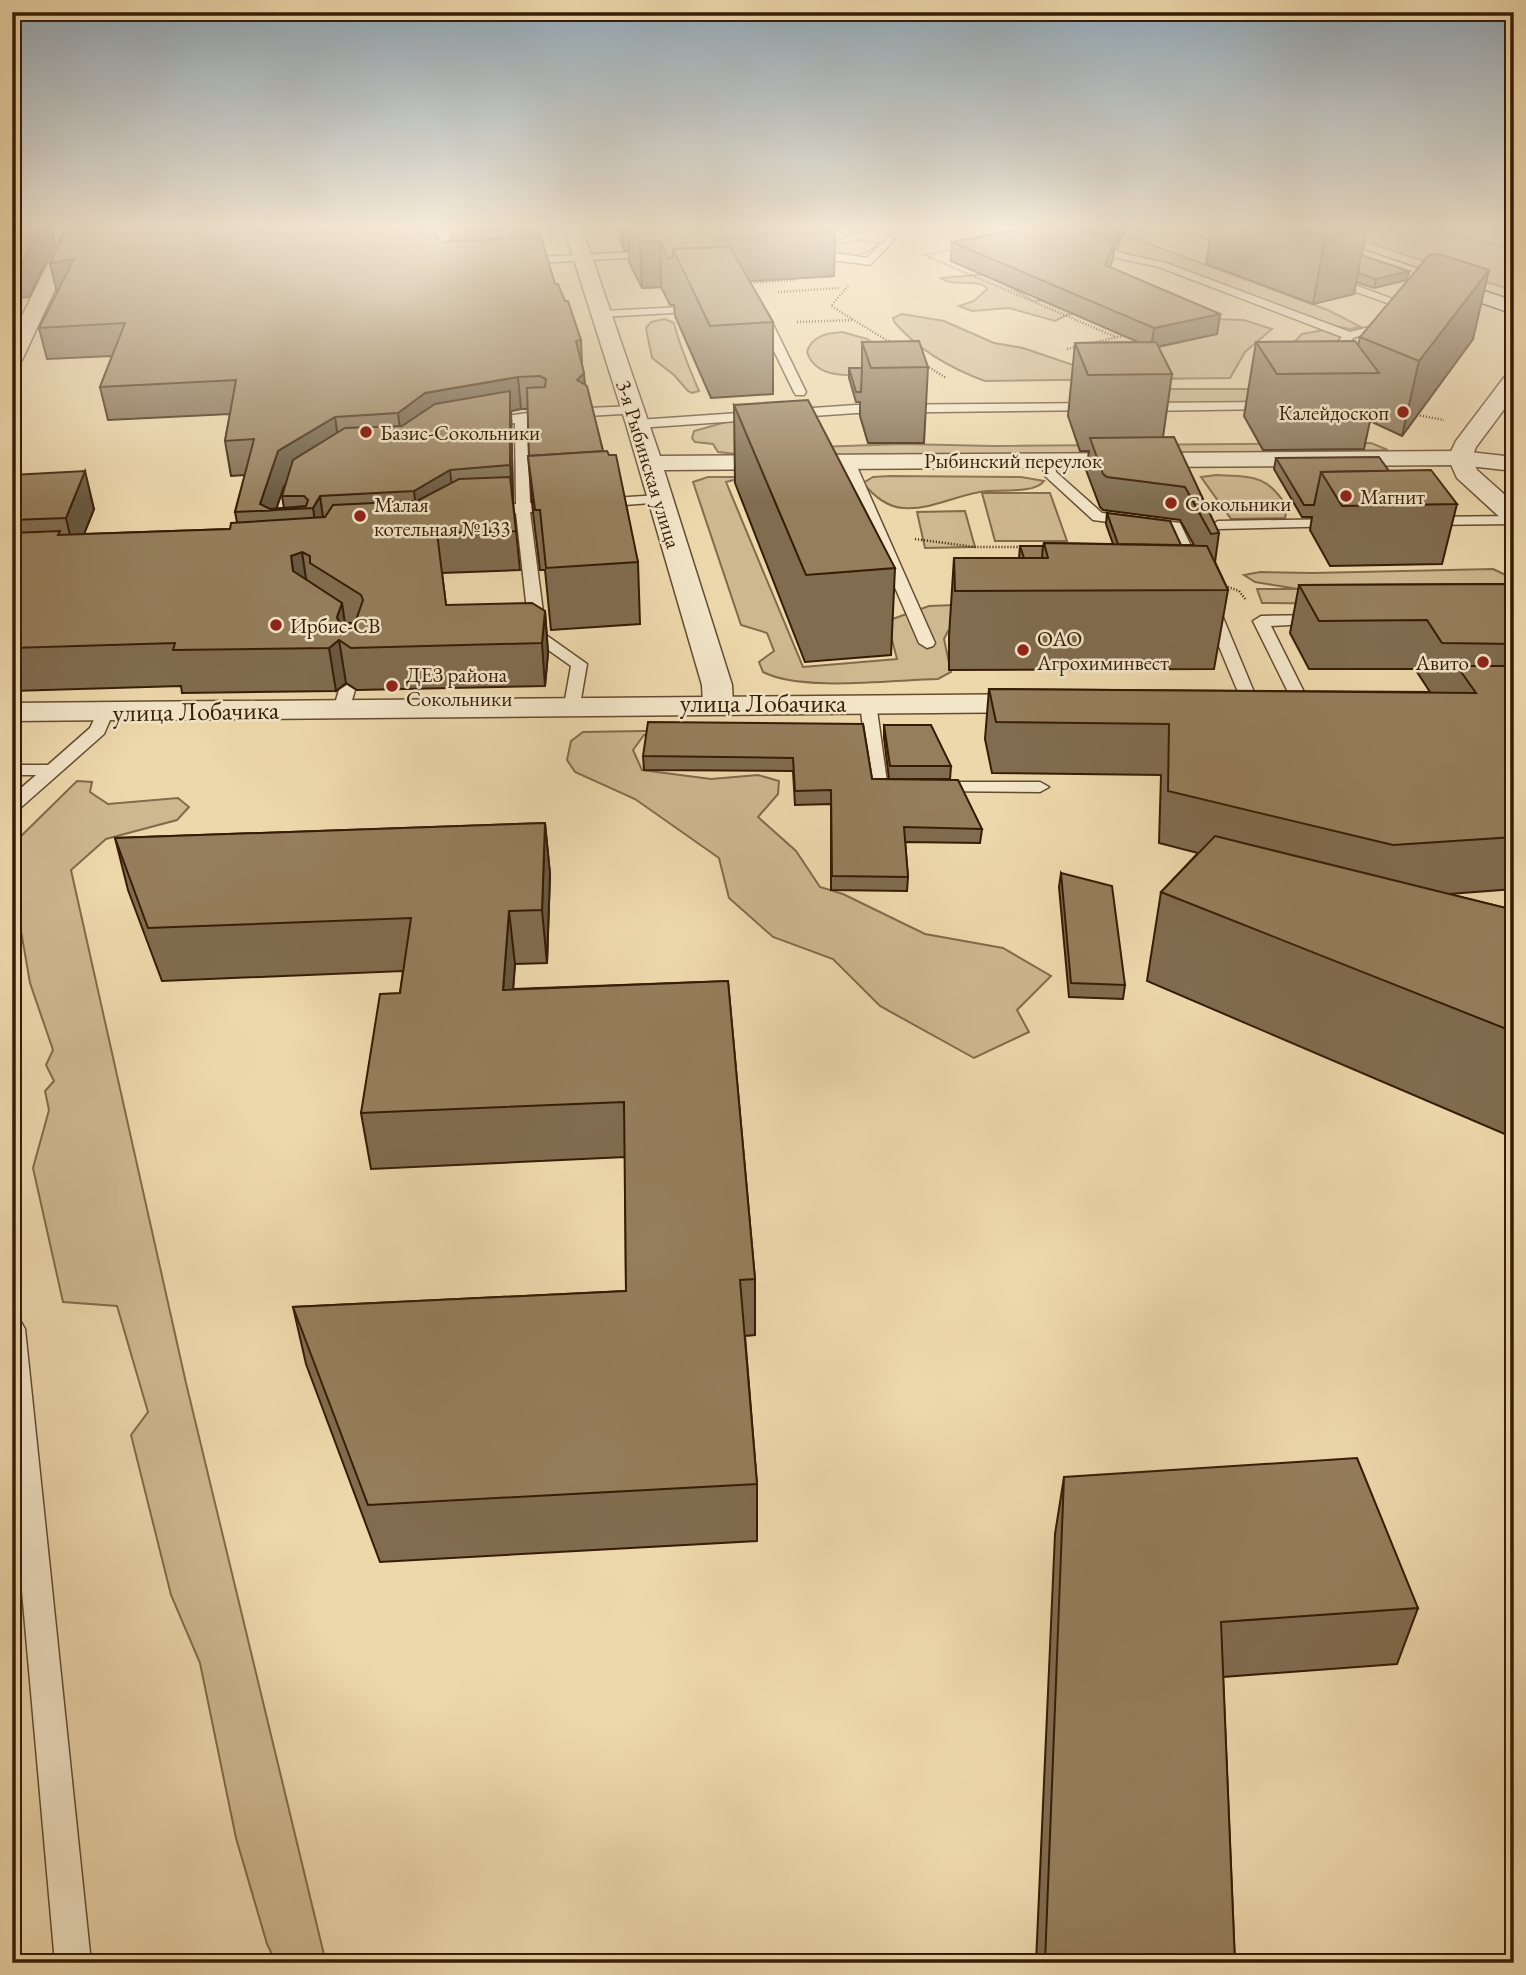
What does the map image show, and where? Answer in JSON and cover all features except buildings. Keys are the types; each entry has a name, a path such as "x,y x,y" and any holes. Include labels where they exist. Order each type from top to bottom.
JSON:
{"street":[{"name":"3-я Рыбинская улица","path":"603,317 717,685 718,704"},
{"path":"12,331 22,318"},
{"path":"12,358 22,318"},
{"path":"1514,380 1464,446 1460,457 1466,473 1514,519"},
{"name":"Рыбинский переулок","path":"650,463 1460,457 1514,464"},
{"name":"улица Лобачика","path":"12,712 105,713 344,700 572,705 1061,703"},
{"path":"1238,704 1314,704"}],"lane":[{"path":"763,317 800,392"},
{"path":"1299,317 1349,336"},
{"path":"1315,375 1349,336 1377,328"},
{"path":"588,412 636,417 856,409 1287,406"},
{"path":"471,425 542,415"},
{"path":"521,416 523,508 538,637 579,664 572,705"},
{"path":"847,460 927,643"},
{"path":"1047,460 1050,473 1098,517 1175,526 1199,577"},
{"path":"472,511 659,499"},
{"path":"1408,522 1514,519"},
{"path":"1218,525 1354,523"},
{"path":"1188,615 1214,615 1238,704"},
{"path":"1314,704 1261,621 1341,619"},
{"path":"867,703 879,787 1040,787"},
{"path":"12,806 98,730 105,713"},
{"path":"12,770 53,770"},
{"path":"12,1329 73,1963"}],"path":[{"path":"850,317 901,350"},
{"path":"1070,317 1116,337"},
{"path":"795,322 855,320"},
{"path":"1067,349 1129,334"},
{"path":"923,363 952,382"},
{"path":"923,538 975,547 1031,547"}],"shaded area":[{"path":"921,317 944,321 994,343 1023,348 1073,365 1213,319 1244,320 1272,329 1245,352 1230,378 985,381 960,371 925,350 895,323 893,318"},
{"path":"1041,317 1063,317 1055,321"},
{"path":"1309,317 1342,317 1361,327 1350,329"},
{"path":"665,319 674,323 699,391 688,391 674,375 652,358 646,328 651,322"},
{"path":"1324,330 1343,337 1284,403 1174,404 1156,399 1158,389 1248,389 1302,334"},
{"path":"842,332 867,339 882,349 874,375 826,372 812,361 807,352 812,342 826,335"},
{"path":"733,420 815,447 903,444 993,446 1371,443 1388,450 1046,455 746,455 718,452 713,444 695,442 692,438 694,431"},
{"path":"708,477 746,477 726,482 803,667 897,659 887,621 929,606 980,604 1008,631 948,631 944,639 951,672 938,679 823,683 800,682 763,672 759,662 774,651 767,633 741,625 693,482"},
{"path":"873,477 1021,477 1044,481 1026,489 977,492 926,506 903,508 881,500 863,483"},
{"path":"1201,477 1249,477 1265,483 1273,488 1287,507 1285,518 1231,519"},
{"path":"982,493 1050,493 1067,541 995,541"},
{"path":"965,511 975,547 925,548 917,512"},
{"path":"1493,569 1514,579 1514,606 1262,603 1257,589 1298,589 1255,582 1244,575 1260,572"},
{"path":"818,728 644,735 633,750 642,770 711,779 758,775 779,781 778,794 758,817 796,851 820,887 843,894 925,934 1003,948 1051,976 1017,1010 1029,1032 974,1058 880,1006 833,959 773,937 729,898 719,858 635,799 575,772 567,760 571,741 583,732"},
{"path":"77,781 92,782 90,792 108,804 178,798 189,807 177,820 106,839 71,870 186,1383 326,1963 276,1963 267,1944 236,1838 200,1663 171,1595 131,1435 148,1412 117,1306 63,1302 33,1168 49,1110 45,1091 54,1081 46,1065 53,1050 30,983 12,879 14,843"}],"place":[{"name":"Калейдоскоп","path":"1403,412"},
{"name":"Базис-Сокольники","path":"366,432"},
{"name":"Магнит","path":"1346,496"},
{"name":"Сокольники","path":"1171,503"},
{"name":"Малая котельная №133","path":"360,516"},
{"name":"Ирбис-СВ","path":"276,625"},
{"name":"ОАО Агрохиминвест","path":"1023,650"},
{"name":"Авито","path":"1483,662"},
{"name":"ДЕЗ района Сокольники","path":"392,686"}]}
